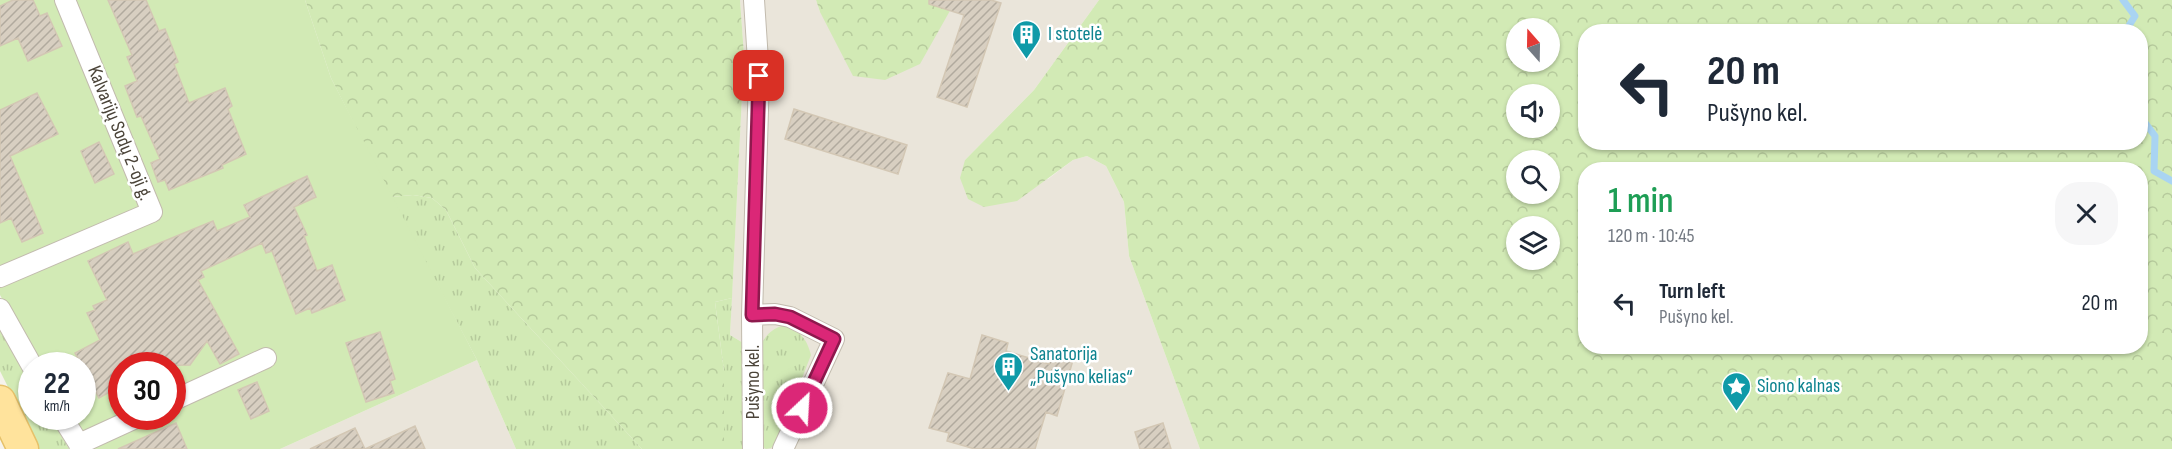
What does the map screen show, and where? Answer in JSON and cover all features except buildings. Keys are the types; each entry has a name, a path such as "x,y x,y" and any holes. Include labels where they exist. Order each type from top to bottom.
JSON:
{"main road":[{"path":"0,401 13,441"}],"street":[{"name":"Kalvarijų Sodų 2-oji g.","path":"0,277 152,212 65,0"},
{"name":"Pušyno kel.","path":"753,449 752,315 759,76 754,0"},
{"path":"0,309 24,352"},
{"name":"Pušyno kel.","path":"752,315 775,314 790,317 834,339 783,449"},
{"path":"186,395 266,358"},
{"path":"70,430 80,447 113,430"}],"shaded area":[{"path":"740,0 816,0 820,12 956,0 1099,0 1034,90 965,160 1048,179 1073,160 1087,156 1106,166 1124,202 1129,256 1200,449 743,449 745,344 730,335 744,55"},
{"path":"477,360 516,449 280,449"}],"green space":[{"path":"0,0 305,0 331,78 477,360 280,449 83,449 74,430 96,430 96,352 31,352 0,295"},
{"path":"305,0 740,0 744,55 732,298 715,302 724,371 724,449 642,449 475,268 446,210 432,198 413,195 391,197 331,78"},
{"path":"816,0 956,0 920,64 885,80 853,76"},
{"path":"1099,0 2172,0 2172,449 1200,449 1129,256 1124,202 1106,166 1087,156 1073,160 1017,201 984,207 968,199 960,178 965,160 1034,90"},
{"path":"413,195 432,198 446,210 475,268 642,449 516,449 477,360 391,197"},
{"path":"732,298 730,335 745,344 743,449 724,449 724,371 715,302"},
{"path":"787,324 803,337 811,355 778,440 771,448 766,449 762,446 760,348 770,332"},
{"path":"0,329 18,361 18,407 0,371"},
{"path":"30,430 58,430 69,449 39,449"}],"waterway":[{"path":"2123,0 2135,16 2130,24"},
{"path":"2148,127 2155,136 2154,171 2172,181"}],"place":[{"name":"I stotelė","path":"1027,60"},
{"name":"Sanatorija „Pušyno kelias“","path":"1009,392"},
{"name":"Siono kalnas","path":"1736,412"}],"route":[{"path":"759,76 752,315 775,314 790,317 834,339 802,408"}]}
